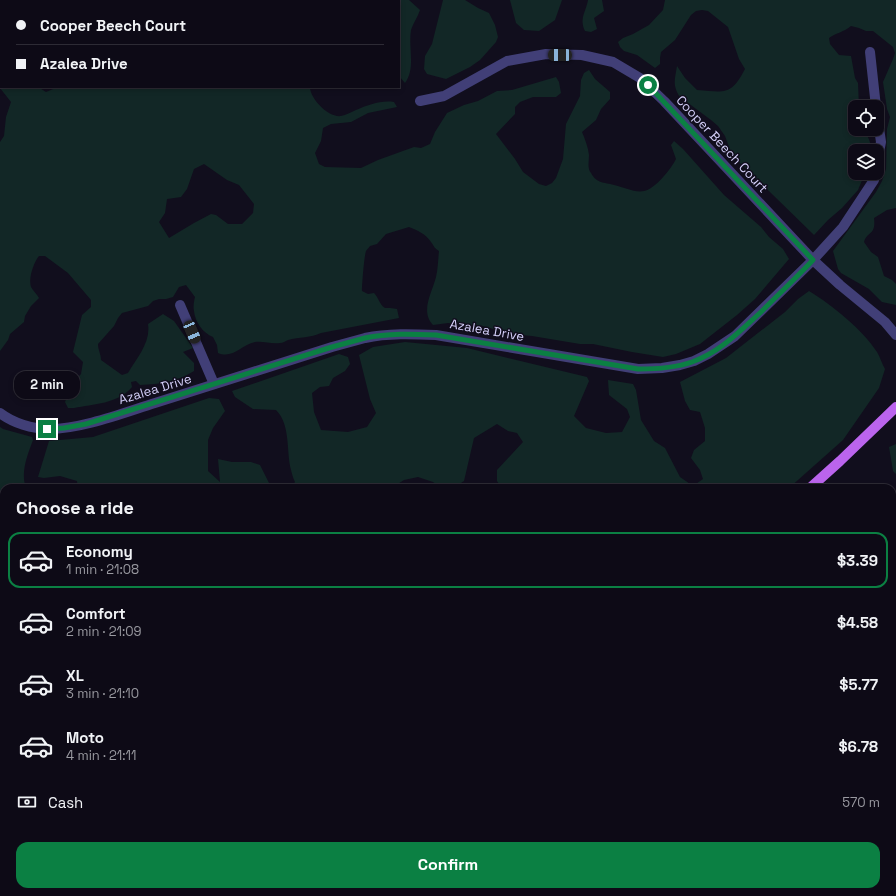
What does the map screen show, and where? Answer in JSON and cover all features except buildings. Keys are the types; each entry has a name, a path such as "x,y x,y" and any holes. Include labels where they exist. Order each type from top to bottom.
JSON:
{"main road":[{"path":"815,484 840,462 895,406"}],"street":[{"path":"870,52 875,100"},
{"name":"Cooper Beech Court","path":"420,101 444,96 507,61 546,54 582,55 613,62 640,78 664,101 813,260 840,285 885,322"},
{"name":"Azalea Drive","path":"0,413 15,422 30,426 47,429 64,428 123,413 332,347 366,338 409,334 436,335 465,339 638,369 662,368 680,365 694,361 708,354 735,336 813,260 843,227 874,180"},
{"path":"180,305 214,384"},
{"path":"885,322 896,327"},
{"path":"885,322 896,335"}],"green space":[{"path":"400,0 409,0 420,10 411,30 411,64 405,83 400,77"},
{"path":"443,0 465,0 489,13 495,25 498,37 496,42 480,60 470,67 446,79 427,74 424,69 425,56 432,44"},
{"path":"510,0 562,0 555,20 539,31 524,30 516,23"},
{"path":"588,0 602,0 604,11 594,18 597,29 591,32 585,31 583,26 583,19"},
{"path":"665,0 896,0 896,208 887,210 874,218 874,228 864,242 871,252 878,257 884,276 896,284 896,305 882,302 869,289 841,273 838,269 833,251 876,192 882,180 884,180 886,169 887,129 890,117 887,109 883,82 895,53 893,47 873,31 866,31 851,26 829,38 830,44 839,55 851,56 855,78 858,83 859,100 848,100 848,136 867,136 870,144 848,144 848,180 862,180 858,190 814,235 732,155 725,136 718,126 680,97 677,93 675,82 677,66 685,78 697,90 721,91 731,88 736,84 745,69 739,59 728,27 708,11 696,11 691,15 675,40 661,52 660,64 655,68 637,55 624,51 620,47 618,42 649,25 663,10"},
{"path":"589,70 595,79 610,92 610,99 601,109 596,120 582,132 589,152 588,164 593,177 601,182 633,191 644,191 653,187 662,178 676,159 671,145 674,141 724,195 761,227 769,237 783,249 789,259 755,299 700,344 676,354 663,357 593,344 580,344 511,334 479,325 472,326 448,323 433,325 429,320 427,308 437,274 439,251 424,235 409,227 386,234 377,244 370,246 366,251 364,265 362,291 368,294 374,293 381,305 385,308 397,309 399,318 321,333 309,337 292,339 281,343 255,342 233,353 223,354 218,353 217,345 213,337 206,333 198,323 194,309 195,297 186,285 179,287 173,297 159,299 153,301 148,306 122,313 98,346 101,360 122,375 128,373 145,343 148,324 163,314 174,321 193,348 183,352 194,363 194,371 181,378 162,383 140,385 136,381 131,382 132,387 126,393 113,400 68,408 65,402 72,384 81,374 83,362 73,352 82,315 91,307 91,300 68,273 45,256 39,256 33,266 31,275 31,287 39,298 31,306 25,316 24,322 10,334 8,340 0,351 0,142 4,136 6,117 11,102 0,88 40,88 46,92 56,88 310,88 313,97 321,107 336,116 343,116 375,103 394,102 397,107 368,113 351,122 331,124 323,128 321,141 315,153 319,164 325,167 361,168 414,147 421,148 430,144 435,132 447,113 464,105 478,101 497,91 512,90 556,77 559,82 561,93 556,97 533,97 520,102 515,107 515,114 496,134 523,172 539,184 546,186 552,183 556,178 563,159 566,124 580,96 581,80 584,73","holes":["204,164 227,180 239,185 254,204 253,213 242,224 228,224 216,215 211,214 169,238 159,222 165,213 167,199 181,197 187,189 194,169"]},
{"path":"809,291 837,310 871,343 885,369 879,388 843,440 794,484 696,484 703,479 700,470 691,458 694,450 705,441 705,428 700,412 690,410 685,401 680,382 726,358 785,312 798,299"},
{"path":"405,342 467,348 587,377 589,381 574,416 586,428 606,433 622,432 630,417 627,409 609,395 608,380 633,384 636,390 641,420 654,441 665,448 680,477 690,484 499,484 497,481 497,470 523,442 517,433 508,431 497,424 474,438 464,481 459,484 436,484 418,477 404,480 398,484 294,484 295,482 290,463 286,431 281,416 276,410 253,409 235,397 232,391 339,354 348,357 350,364 345,371 333,378 329,386 320,387 312,393 314,412 321,430 348,432 367,427 376,413 370,399 359,355 373,347"},
{"path":"209,398 219,399 225,411 213,428 208,440 208,471 220,482 218,459 232,462 251,462 260,465 270,484 77,484 77,481 60,476 44,478 38,477 49,441 93,437"},
{"path":"0,427 32,437 33,440 24,469 25,484 0,484"},
{"path":"896,444 896,474 893,471 889,447"}],"route":[{"path":"47,429 86,424 332,347 384,335 436,335 638,369 662,368 680,365 694,361 722,346 735,336 813,260 648,85"}]}
